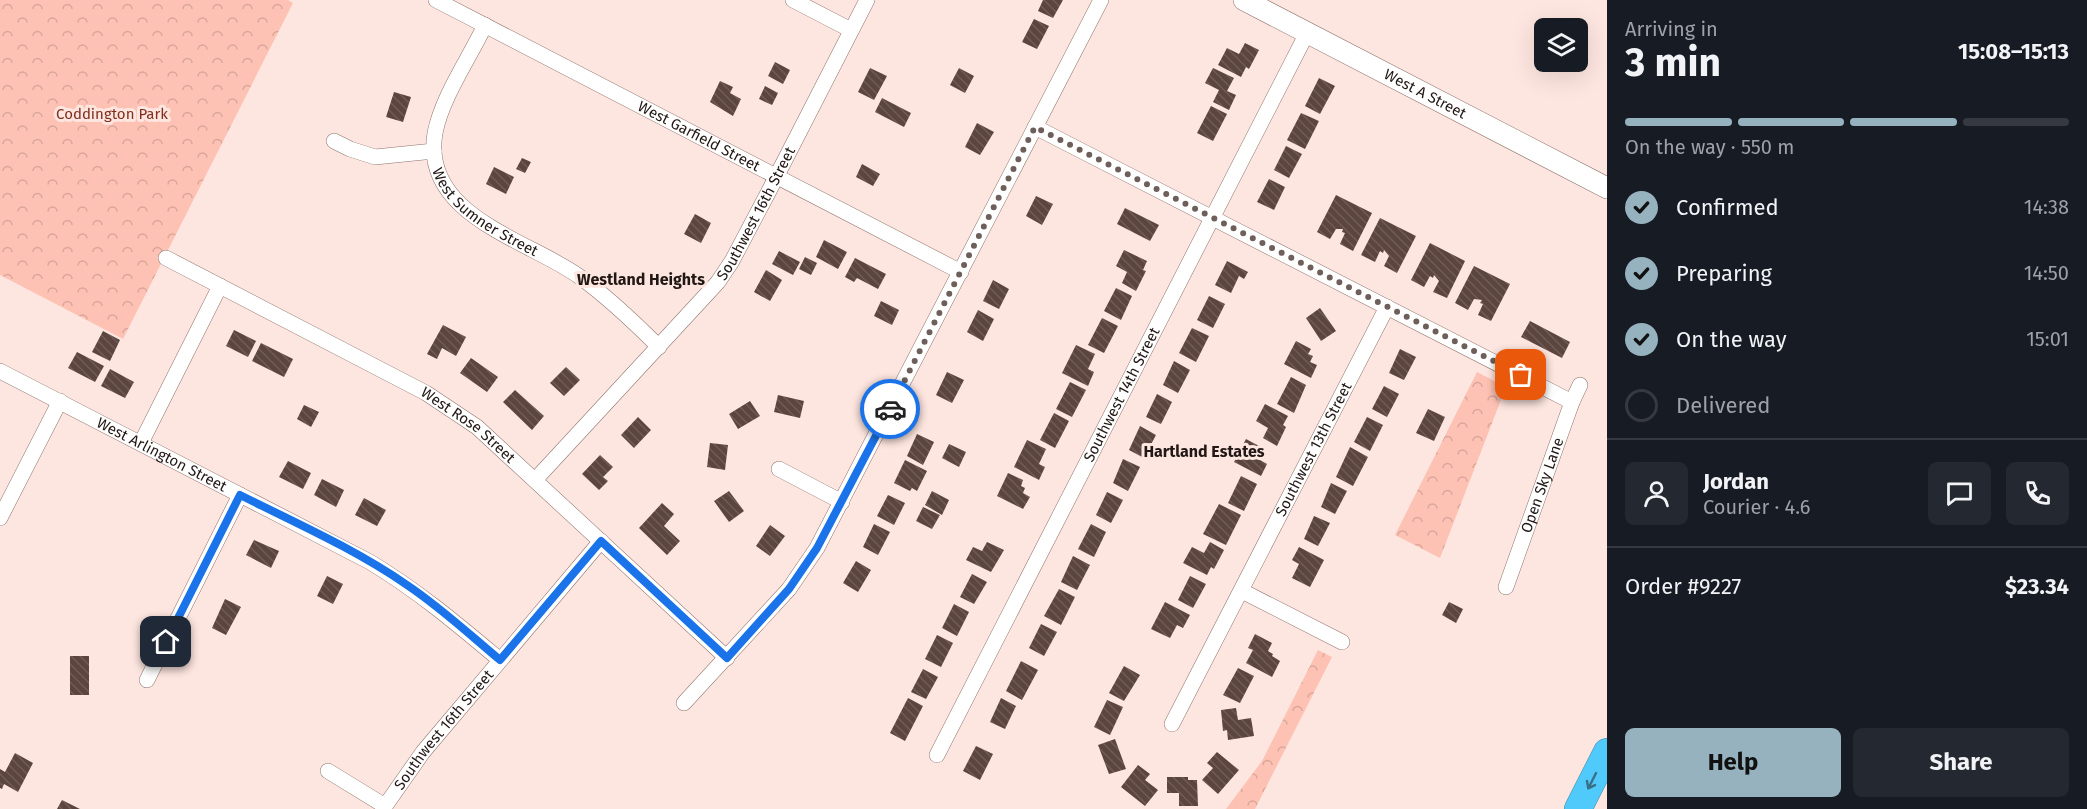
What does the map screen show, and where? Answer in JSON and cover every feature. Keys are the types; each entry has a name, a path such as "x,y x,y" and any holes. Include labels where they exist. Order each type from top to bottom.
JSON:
{"highway":[{"path":"1578,809 1607,752"}],"main road":[{"name":"West A Street","path":"1244,0 1607,188"}],"street":[{"name":"West Garfield Street","path":"436,0 961,272"},
{"path":"793,0 851,30"},
{"name":"Southwest 16th Street","path":"535,480 718,282 732,261 777,176 867,0"},
{"path":"684,703 799,576 817,548 1101,0"},
{"name":"West Sumner Street","path":"485,25 439,118 435,135 434,151 439,173 447,191 459,206 478,220 551,258 579,276 609,299 659,347"},
{"name":"Southwest 14th Street","path":"937,755 1307,33"},
{"path":"1035,127 1572,402"},
{"path":"334,141 375,157 434,151"},
{"name":"West Rose Street","path":"166,258 416,387 453,409 477,427 727,658"},
{"path":"141,443 220,286"},
{"name":"Southwest 13th Street","path":"1172,724 1387,307"},
{"name":"West Arlington Street","path":"0,370 370,562 436,606 500,660"},
{"name":"Open Sky Lane","path":"1506,587 1580,385"},
{"path":"0,518 60,401"},
{"path":"779,469 842,502"},
{"path":"147,680 240,495"},
{"name":"Southwest 16th Street","path":"384,807 423,752 601,541"},
{"path":"1242,591 1342,642"},
{"path":"328,771 384,807"}],"green space":[{"name":"Coddington Park","path":"0,0 288,0 293,3 123,339 0,275"},
{"path":"104,0 124,0 119,12 102,5"},
{"path":"1477,372 1506,387 1440,558 1395,535"},
{"path":"1318,650 1332,657 1255,809 1226,809 1262,761"}],"building":[{"path":"1043,0 1063,0 1053,18 1038,11"},
{"path":"1034,19 1049,26 1037,49 1022,42"},
{"path":"1245,43 1259,50 1249,69 1246,67 1241,77 1218,65 1227,48 1239,54"},
{"path":"775,62 790,70 783,84 768,76"},
{"path":"870,68 887,76 874,100 858,92"},
{"path":"959,68 974,76 965,93 950,85"},
{"path":"1213,68 1234,78 1227,91 1236,95 1229,110 1213,102 1219,90 1205,83"},
{"path":"1319,78 1335,86 1320,114 1305,106"},
{"path":"720,81 733,87 730,93 741,99 733,116 710,102"},
{"path":"765,86 778,93 772,105 759,99"},
{"path":"394,92 411,97 403,122 386,117"},
{"path":"882,98 911,113 904,127 875,112"},
{"path":"1211,106 1227,114 1213,141 1197,133"},
{"path":"1301,113 1319,121 1305,149 1287,140"},
{"path":"977,123 994,132 980,155 965,147"},
{"path":"1286,146 1302,154 1289,178 1274,170"},
{"path":"522,158 531,162 525,173 516,169"},
{"path":"862,164 880,174 873,186 856,177"},
{"path":"494,167 514,177 506,194 486,184"},
{"path":"1269,179 1285,187 1274,210 1257,202"},
{"path":"1336,195 1372,213 1353,251 1340,244 1345,233 1342,232 1343,229 1336,229 1330,239 1317,232"},
{"path":"1036,196 1053,204 1042,225 1026,216"},
{"path":"1125,208 1159,225 1150,241 1117,224"},
{"path":"695,214 711,223 701,243 684,234"},
{"path":"1380,218 1416,236 1397,273 1384,266 1389,256 1384,250 1383,253 1380,251 1375,262 1361,255"},
{"path":"824,240 847,252 838,269 816,257"},
{"path":"1430,243 1465,261 1447,298 1433,292 1439,281 1434,275 1433,278 1430,276 1424,287 1411,280"},
{"path":"1124,250 1147,261 1143,270 1146,271 1136,291 1122,283 1127,272 1116,266"},
{"path":"779,251 800,262 793,275 772,264"},
{"path":"805,257 817,263 811,275 799,269"},
{"path":"855,258 886,274 878,289 857,278 854,282 845,277"},
{"path":"1227,261 1248,272 1244,279 1239,276 1231,293 1215,285"},
{"path":"1474,266 1510,284 1491,321 1478,315 1483,304 1480,303 1482,300 1474,299 1468,310 1455,303"},
{"path":"766,270 782,280 770,301 754,292"},
{"path":"993,280 1009,289 999,309 983,301"},
{"path":"1116,288 1132,296 1121,320 1104,311"},
{"path":"1209,296 1225,304 1213,328 1197,320"},
{"path":"881,301 899,310 892,325 874,316"},
{"path":"1320,308 1336,331 1321,341 1306,318"},
{"path":"978,310 994,319 983,341 967,332"},
{"path":"1102,318 1118,326 1104,353 1088,345"},
{"path":"1530,321 1570,342 1562,358 1521,337"},
{"path":"443,325 466,337 456,356 442,348 437,359 427,354"},
{"path":"1192,328 1209,336 1196,362 1179,353"},
{"path":"234,330 256,341 248,357 226,346"},
{"path":"103,331 120,340 110,361 92,352"},
{"path":"1296,341 1311,349 1308,354 1313,356 1310,362 1317,365 1311,378 1284,364"},
{"path":"261,343 293,359 284,377 252,361"},
{"path":"1076,345 1095,354 1088,369 1094,372 1088,386 1062,373"},
{"path":"1400,349 1416,357 1404,380 1389,373"},
{"path":"77,352 104,366 95,382 68,368"},
{"path":"471,358 498,377 487,392 460,373"},
{"path":"1174,361 1190,370 1178,393 1163,385"},
{"path":"566,367 580,380 564,396 550,383"},
{"path":"110,369 134,382 125,398 101,386"},
{"path":"947,372 964,380 952,403 936,395"},
{"path":"1291,377 1306,385 1294,413 1277,404"},
{"path":"1070,382 1086,390 1072,417 1056,409"},
{"path":"1384,386 1399,394 1387,417 1372,409"},
{"path":"515,390 544,416 532,430 503,402"},
{"path":"1157,394 1172,402 1161,424 1146,417"},
{"path":"778,395 804,401 800,418 774,412"},
{"path":"750,401 760,416 738,429 729,414"},
{"path":"1265,404 1288,416 1283,425 1286,427 1277,446 1263,438 1268,428 1256,421"},
{"path":"304,405 319,412 311,427 297,419"},
{"path":"1428,409 1445,417 1434,441 1416,433"},
{"path":"1054,413 1069,421 1055,448 1040,440"},
{"path":"638,417 651,430 634,448 621,435"},
{"path":"1367,417 1383,425 1370,451 1354,442"},
{"path":"1140,426 1156,435 1144,458 1129,450"},
{"path":"917,434 934,442 923,465 907,456"},
{"path":"1246,439 1261,447 1258,452 1263,455 1260,460 1267,464 1261,476 1234,462"},
{"path":"1027,440 1046,449 1039,464 1045,467 1039,480 1014,467"},
{"path":"710,443 728,445 725,470 707,467"},
{"path":"949,444 966,452 959,467 942,458"},
{"path":"1350,447 1368,457 1353,486 1336,477"},
{"path":"600,455 613,467 603,477 608,481 599,490 582,474"},
{"path":"1123,459 1140,467 1128,491 1113,483"},
{"path":"905,460 927,471 917,491 912,488 910,491 894,483"},
{"path":"288,461 311,473 303,489 279,477"},
{"path":"1008,473 1023,480 1021,486 1025,488 1023,493 1030,497 1023,509 997,496"},
{"path":"1241,476 1257,484 1244,511 1228,503"},
{"path":"322,479 344,490 336,507 314,495"},
{"path":"1331,483 1347,491 1335,514 1321,507"},
{"path":"729,491 744,511 729,522 714,501"},
{"path":"932,491 949,500 942,515 925,505"},
{"path":"1107,492 1123,500 1111,523 1096,515"},
{"path":"888,495 905,503 894,525 877,516"},
{"path":"364,498 386,510 377,526 355,515"},
{"path":"662,503 674,514 664,526 680,541 667,555 639,528"},
{"path":"1219,504 1241,515 1226,545 1203,534"},
{"path":"923,507 940,515 932,529 916,521"},
{"path":"1314,516 1330,523 1318,546 1304,539"},
{"path":"874,524 890,532 878,555 863,547"},
{"path":"1091,524 1106,532 1094,557 1078,549"},
{"path":"770,525 785,536 770,556 756,546"},
{"path":"254,540 279,551 271,568 246,555"},
{"path":"987,542 1004,550 991,572 966,560 973,547 982,551"},
{"path":"1210,542 1224,550 1214,569 1211,567 1207,575 1183,563 1192,547 1204,553"},
{"path":"1299,547 1324,560 1310,587 1292,578 1299,564 1292,560"},
{"path":"1073,556 1090,565 1077,590 1061,582"},
{"path":"856,561 871,570 858,592 843,583"},
{"path":"972,574 987,582 974,604 960,597"},
{"path":"327,576 343,584 333,604 317,596"},
{"path":"1190,576 1206,584 1193,608 1178,600"},
{"path":"1059,589 1075,597 1061,625 1044,616"},
{"path":"225,599 241,607 226,635 212,628"},
{"path":"1165,602 1190,615 1183,628 1177,625 1170,638 1151,629"},
{"path":"1449,602 1463,609 1456,623 1442,615"},
{"path":"954,604 969,612 957,636 942,628"},
{"path":"1041,624 1057,632 1044,656 1029,648"},
{"path":"1255,634 1272,643 1268,651 1280,661 1272,677 1246,663 1253,650 1248,648"},
{"path":"937,635 953,643 941,667 925,659"},
{"path":"70,656 89,656 89,695 70,695"},
{"path":"1021,661 1038,670 1022,700 1006,691"},
{"path":"1124,666 1140,675 1124,701 1109,693"},
{"path":"1238,668 1254,676 1240,703 1223,695"},
{"path":"923,669 938,677 926,699 911,692"},
{"path":"908,698 923,706 905,741 890,733"},
{"path":"1001,698 1016,706 1005,729 990,722"},
{"path":"1107,700 1123,707 1110,735 1094,727"},
{"path":"1236,708 1238,720 1251,718 1254,736 1228,740 1227,730 1223,731 1221,710"},
{"path":"1115,739 1126,769 1109,774 1098,745"},
{"path":"976,746 993,754 980,780 963,771"},
{"path":"1217,752 1239,770 1218,794 1202,780 1213,768 1207,763"},
{"path":"15,753 33,763 18,792 4,784 2,789 0,788 0,769 5,772"},
{"path":"1138,765 1150,774 1145,780 1158,790 1145,806 1121,787"},
{"path":"1167,777 1188,777 1188,780 1197,780 1198,806 1179,806 1179,793 1167,793"},
{"path":"62,800 80,809 57,809"}],"way so far":[{"path":"890,409 1035,127 1521,375"}],"district":[{"name":"Westland Heights","path":"641,279"},
{"name":"Hartland Estates","path":"1204,451"}],"route":[{"path":"166,642 240,495 370,562 405,584 436,606 500,660 601,541 727,658 799,576 817,548 890,409"}]}
